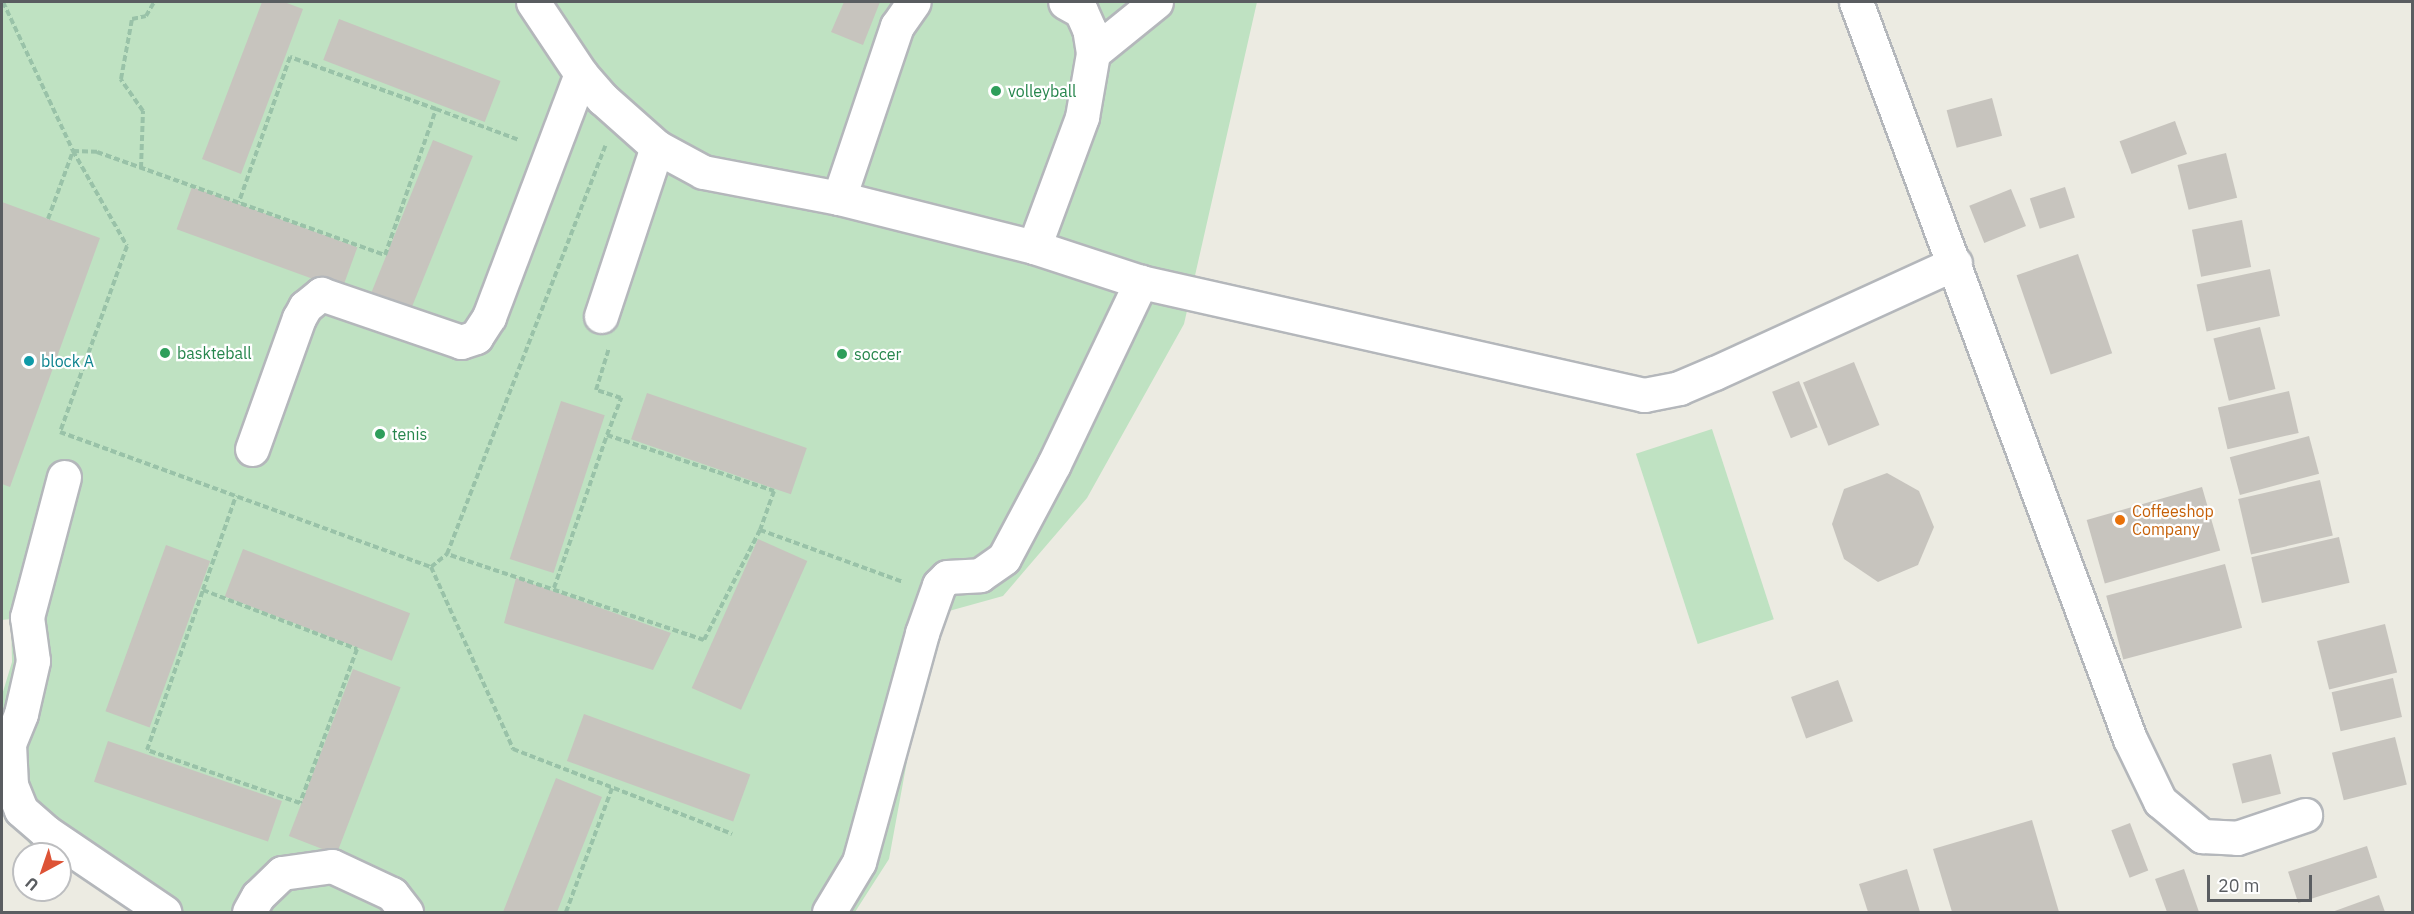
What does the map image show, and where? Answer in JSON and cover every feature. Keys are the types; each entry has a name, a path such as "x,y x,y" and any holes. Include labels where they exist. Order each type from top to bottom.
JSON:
{"lane":[{"path":"533,2 581,74 618,114 657,147 703,172 839,198 1034,247 1141,282 1644,395 1678,388 1714,373 1955,263"},
{"path":"839,198 897,26 914,2"},
{"path":"1034,247 1082,117 1093,53 1089,28 1081,11 1065,2"},
{"path":"1093,53 1156,2"},
{"path":"1856,2 1955,263 2130,739 2160,801 2202,836 2237,838 2305,815"},
{"path":"252,449 298,318 305,307 321,294 461,342 476,337 489,317 581,74"},
{"path":"601,316 657,147"},
{"path":"829,912 859,862 922,633 939,585 947,578 980,575 1004,558 1032,508 1141,282"},
{"path":"64,477 27,617 33,661 21,714 9,744 11,785 21,810 46,832 164,912"},
{"path":"249,912 258,896 282,873 332,866 392,894 406,912"}],"path":[{"path":"3,2 73,151 127,246 60,432 431,567 513,749 732,834"},
{"path":"141,168 143,111 122,79 132,19 146,16 154,2"},
{"path":"239,202 290,57 551,152"},
{"path":"73,151 97,152 385,255 436,109"},
{"path":"431,567 447,554 618,114"},
{"path":"48,219 73,151"},
{"path":"554,588 621,398 596,390 617,322 601,316"},
{"path":"447,554 704,640 760,530 774,491 607,435"},
{"path":"203,590 357,649 300,804 147,750 203,590 236,496"},
{"path":"760,530 936,594"},
{"path":"566,912 612,788"}],"green space":[{"path":"2,2 1257,2 1184,324 1087,498 1003,596 949,611 925,663 889,859 855,912 136,912 72,872 72,842 28,842 2,808 2,695 12,662 11,619 2,620"},
{"path":"1712,429 1774,619 1698,644 1636,454"}],"building":[{"path":"262,2 284,2 303,9 241,174 202,159"},
{"path":"844,2 880,2 863,45 831,32"},
{"path":"339,19 501,81 485,122 323,60"},
{"path":"1992,98 2002,136 1957,148 1947,110"},
{"path":"2175,121 2187,154 2132,174 2120,141"},
{"path":"433,140 473,156 408,316 369,299"},
{"path":"2226,153 2237,198 2189,210 2177,165"},
{"path":"192,187 357,247 342,289 177,229"},
{"path":"2065,187 2075,217 2040,229 2030,198"},
{"path":"2011,189 2026,226 1984,243 1969,206"},
{"name":"block A","path":"2,202 100,238 10,487 2,484"},
{"path":"2242,220 2251,267 2201,277 2192,230"},
{"path":"2078,254 2112,353 2051,374 2017,275"},
{"path":"2270,269 2280,316 2207,332 2197,285"},
{"path":"2260,327 2275,389 2229,401 2213,339"},
{"path":"1854,362 1879,425 1828,446 1803,383"},
{"path":"1799,381 1818,427 1791,438 1772,392"},
{"path":"2289,391 2299,433 2228,449 2218,407"},
{"path":"647,393 807,448 791,494 631,439"},
{"path":"561,401 605,415 553,573 510,559"},
{"path":"2309,436 2319,474 2240,495 2230,457"},
{"path":"1887,473 1919,491 1934,527 1918,565 1878,582 1844,559 1832,524 1844,489"},
{"path":"2320,480 2333,536 2251,554 2238,499"},
{"path":"2202,487 2220,550 2105,584 2087,520"},
{"path":"2339,537 2350,583 2262,603 2251,557"},
{"path":"758,539 807,561 741,710 692,688"},
{"path":"166,545 210,561 150,727 105,711"},
{"path":"243,549 410,613 392,661 225,597"},
{"path":"2225,564 2242,628 2123,660 2106,596"},
{"path":"516,578 671,633 653,670 504,623"},
{"path":"2385,624 2397,673 2329,689 2317,641"},
{"path":"353,669 401,687 336,854 289,836"},
{"path":"2393,678 2402,717 2341,731 2332,692"},
{"path":"1838,680 1853,721 1806,738 1791,697"},
{"path":"584,714 750,775 733,822 567,761"},
{"path":"2395,737 2407,785 2344,800 2332,753"},
{"path":"108,741 282,801 268,842 94,782"},
{"path":"2271,754 2281,794 2242,803 2232,764"},
{"path":"556,778 602,797 557,912 503,912"},
{"path":"2032,820 2059,912 1952,912 1933,849"},
{"path":"2130,823 2148,871 2130,878 2111,830"},
{"path":"2367,846 2377,877 2298,903 2288,872"},
{"path":"1907,869 1920,912 1868,912 1859,884"},
{"path":"2184,869 2199,912 2167,912 2155,879"},
{"path":"2379,895 2385,912 2332,912"}],"place":[{"name":"volleyball","path":"996,91"},
{"name":"baskteball","path":"165,353"},
{"name":"soccer","path":"842,354"},
{"name":"block A","path":"29,361"},
{"name":"tenis","path":"380,434"},
{"name":"Coffeeshop Company","path":"2120,520"}]}
